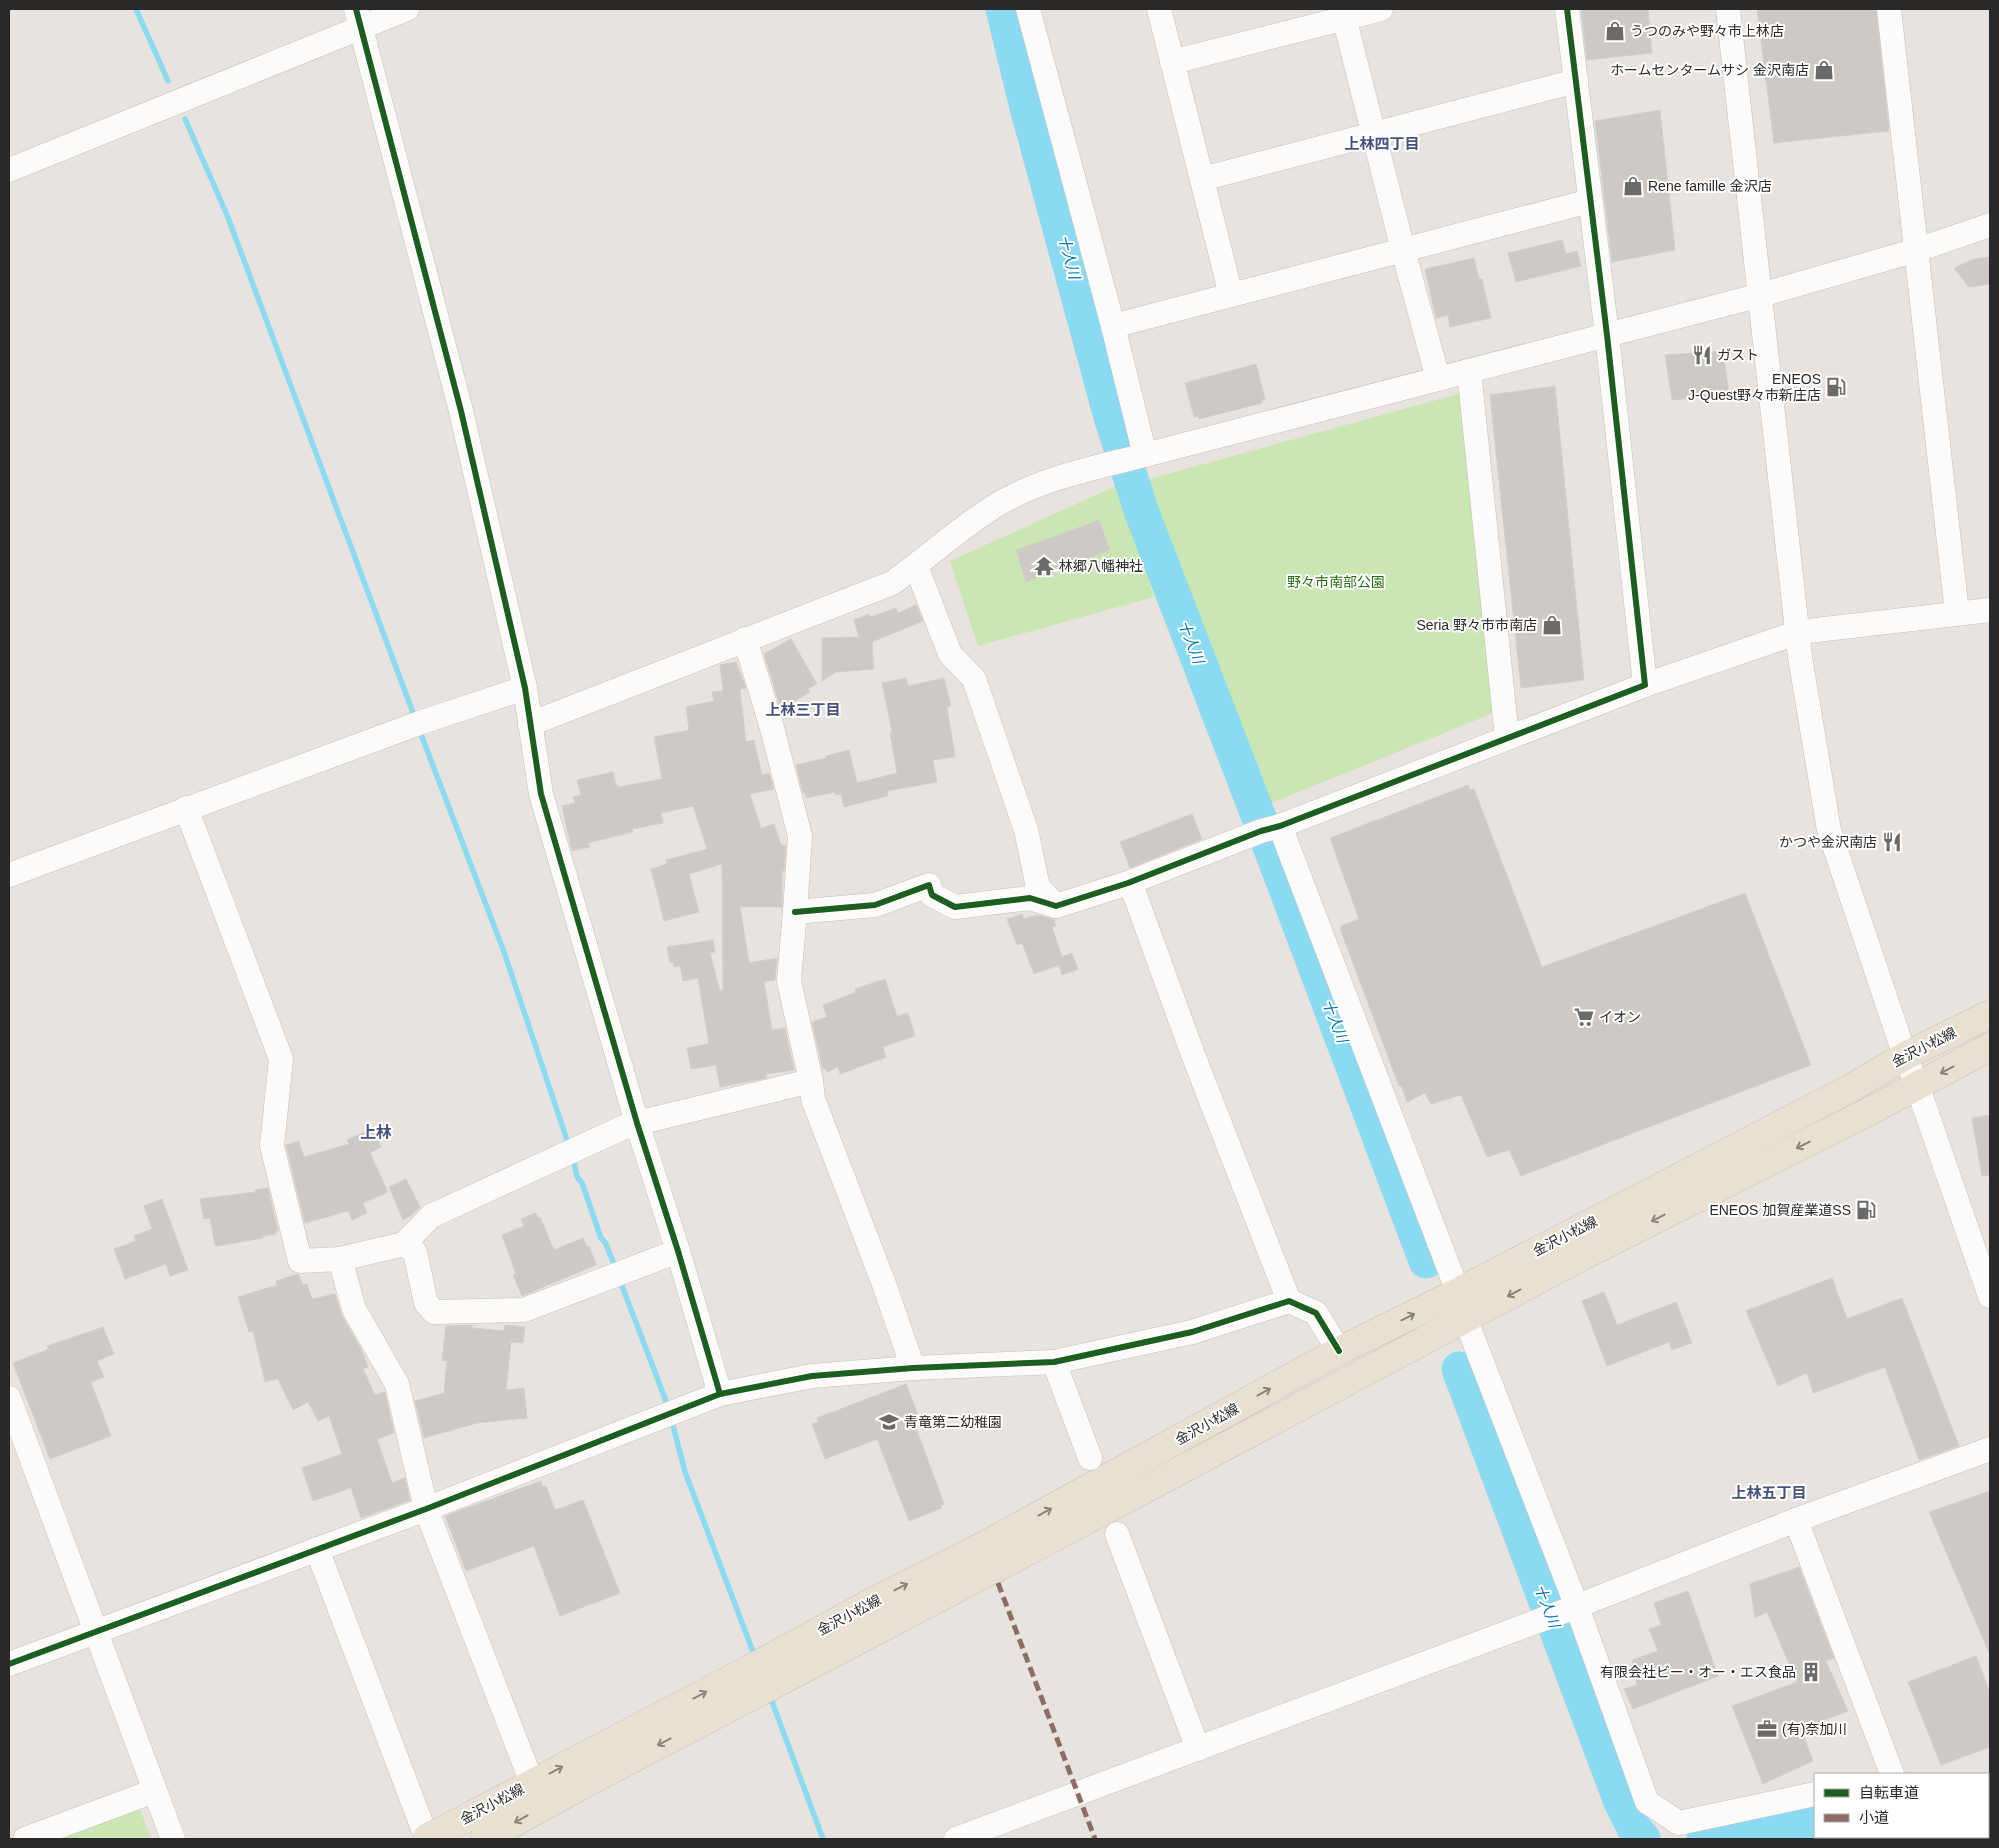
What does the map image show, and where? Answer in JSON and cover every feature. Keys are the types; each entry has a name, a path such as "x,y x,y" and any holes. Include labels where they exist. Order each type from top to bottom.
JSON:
{"main road":[{"name":"金沢小松線","path":"484,1839 590,1781 760,1677 872,1602 981,1547 1338,1351 1458,1292 1851,1088 1905,1056 1990,1014"},
{"name":"金沢小松線","path":"426,1839 532,1783 1038,1546 1583,1256 1990,1047"}],"street":[{"path":"9,170 358,19 407,9"},
{"path":"1028,9 1113,326 1128,459"},
{"path":"1159,9 1231,295"},
{"path":"1172,62 1343,14 1381,9"},
{"path":"1567,9 1607,335 1645,685"},
{"path":"1728,9 1799,632 1800,657 1829,830 1905,1056 1917,1085 1990,1296"},
{"path":"1889,9 1958,613"},
{"path":"1343,14 1438,379"},
{"path":"358,19 461,411 524,688 542,794 637,1123 678,1251 720,1394"},
{"path":"1202,178 1576,81"},
{"path":"1113,326 1590,201"},
{"path":"530,724 892,583 958,531 1000,503 1055,478 1761,295 1917,250 1990,225"},
{"path":"1469,371 1507,738"},
{"path":"916,566 950,654 974,679 1026,830 1038,887 1056,906"},
{"path":"795,912 875,904 929,885 932,895 955,907 1030,898 1056,906 1128,883 1645,685 1799,632 1990,610"},
{"path":"745,639 772,728 800,836 788,981 811,1081 813,1099 914,1368"},
{"path":"9,875 411,726 524,688"},
{"path":"186,808 281,1059 272,1146 300,1261 340,1259 404,1244 431,1216 637,1123 811,1081"},
{"path":"1265,830 1458,1292"},
{"path":"1128,883 1135,895 1192,1052 1289,1301"},
{"path":"404,1244 415,1252 426,1303 434,1312 524,1310 678,1251"},
{"path":"340,1259 354,1309 397,1384 426,1509 532,1783"},
{"path":"9,1664 96,1630 426,1509 720,1394 812,1376 914,1368 1054,1362 1192,1332 1289,1301 1316,1313 1338,1351"},
{"path":"1465,1318 1569,1610 1648,1802 1679,1823 1814,1794"},
{"path":"1054,1362 1090,1458"},
{"path":"9,1398 173,1839"},
{"path":"956,1839 1540,1621 1796,1520 1990,1449"},
{"path":"1796,1520 1892,1773"},
{"path":"1117,1534 1198,1749"},
{"path":"316,1549 426,1839"},
{"path":"25,1839 154,1791"}],"green space":[{"name":"野々市南部公園","path":"1462,393 1496,712 1264,806 1142,481"},
{"path":"1118,485 1154,597 978,646 950,561"},
{"path":"139,1806 151,1839 50,1839"}],"building":[{"name":"うつのみや野々市上林店","path":"1581,9 1648,9 1652,53 1587,60"},
{"name":"ホームセンタームサシ 金沢南店","path":"1757,9 1876,9 1889,131 1774,143"},
{"name":"Rene famille 金沢店","path":"1660,110 1675,250 1612,262 1595,121"},
{"path":"1562,240 1566,254 1577,251 1581,266 1516,282 1508,253"},
{"path":"1990,257 1990,284 1969,287 1954,268 1974,259"},
{"path":"1474,258 1479,279 1482,279 1491,318 1450,327 1448,315 1436,318 1425,269"},
{"path":"1723,351 1729,395 1672,400 1665,355"},
{"path":"1256,364 1265,399 1261,400 1262,403 1199,419 1198,416 1194,417 1185,383"},
{"path":"1555,386 1584,680 1521,688 1490,395"},
{"name":"林郷八幡神社","path":"1099,520 1110,550 1026,582 1016,550"},
{"path":"916,605 923,621 872,642 874,669 836,672 822,681 822,638 859,637 854,620 869,614 870,617 896,608 898,613"},
{"path":"791,639 817,684 808,689 810,692 781,709 764,654"},
{"path":"736,662 746,688 740,689 746,742 754,740 762,775 769,773 774,789 750,794 761,828 774,824 781,845 786,845 784,871 782,871 782,907 740,907 749,963 777,958 775,980 764,982 772,1030 785,1028 794,1070 766,1074 767,1078 720,1087 716,1065 691,1069 687,1048 709,1044 698,978 683,981 680,966 674,967 673,962 670,963 667,947 713,940 715,952 710,953 720,991 723,990 722,864 689,874 699,912 664,921 651,869 667,864 666,860 707,849 693,806 661,813 663,823 632,829 633,832 588,843 590,847 572,851 562,806 575,803 573,797 581,795 577,780 613,772 616,785 619,787 662,779 654,737 689,730 686,707 714,701 712,692 723,691 720,665"},
{"path":"906,678 908,686 944,678 951,706 947,707 955,757 933,760 937,782 887,791 888,796 844,807 841,794 835,795 835,792 806,798 796,765 826,758 826,756 849,750 857,783 897,773 890,733 892,732 882,683"},
{"name":"イオン","path":"1468,785 1470,790 1474,789 1542,967 1745,893 1811,1065 1521,1176 1509,1150 1487,1157 1461,1095 1431,1104 1425,1093 1407,1102 1401,1085 1399,1086 1341,931 1341,926 1359,919 1330,838"},
{"path":"1192,814 1202,839 1130,868 1120,842"},
{"path":"1022,914 1024,919 1037,915 1054,919 1056,926 1052,927 1062,957 1072,953 1078,969 1062,975 1059,965 1034,974 1022,943 1017,945 1007,919"},
{"path":"885,979 897,1016 908,1013 915,1036 883,1047 886,1057 840,1074 838,1067 827,1072 822,1066 812,1022 827,1017 823,1005 856,992 855,989"},
{"path":"1990,1115 1990,1175 1982,1176 1972,1118"},
{"path":"373,1128 381,1147 370,1153 388,1192 363,1203 367,1213 352,1220 348,1211 305,1223 286,1145 299,1141 304,1157 349,1144 347,1140"},
{"path":"406,1179 420,1207 403,1220 389,1187"},
{"path":"268,1188 278,1231 276,1234 263,1236 263,1238 215,1245 210,1218 204,1219 200,1199 256,1192 255,1190"},
{"path":"162,1199 188,1270 170,1276 166,1264 125,1279 114,1249 136,1241 134,1236 152,1229 144,1206"},
{"path":"536,1213 538,1218 540,1217 554,1250 583,1238 587,1247 589,1246 596,1265 522,1296 513,1275 516,1274 502,1235 524,1226 521,1219"},
{"path":"298,1274 303,1285 307,1284 312,1299 335,1294 342,1316 361,1349 368,1367 363,1369 375,1395 385,1392 394,1433 377,1439 392,1483 405,1478 410,1500 361,1518 351,1488 313,1501 302,1468 342,1454 329,1416 318,1421 308,1402 293,1410 278,1379 265,1382 253,1331 249,1332 238,1297 277,1285 276,1281"},
{"path":"1832,1278 1847,1319 1902,1298 1959,1446 1919,1460 1885,1367 1813,1393 1807,1373 1778,1386 1746,1311"},
{"path":"1604,1292 1617,1325 1676,1302 1692,1343 1672,1350 1669,1342 1607,1366 1582,1301"},
{"path":"472,1325 472,1328 504,1331 505,1325 525,1327 523,1343 511,1342 506,1390 524,1388 527,1418 477,1423 424,1438 415,1401 444,1393 447,1361 442,1360 446,1326"},
{"path":"103,1327 114,1354 97,1361 104,1377 91,1382 111,1436 50,1459 13,1363 49,1349 47,1346"},
{"path":"906,1384 918,1415 912,1417 944,1504 941,1505 942,1508 909,1521 877,1439 825,1459 812,1424 818,1422 817,1418"},
{"path":"541,1481 543,1487 546,1486 555,1510 583,1500 620,1593 560,1616 534,1546 466,1571 445,1516"},
{"path":"1990,1491 1990,1655 1929,1512"},
{"name":"有限会社ビー・オー・エス食品","path":"1799,1567 1834,1658 1826,1661 1848,1711 1801,1729 1813,1761 1763,1784 1732,1706 1797,1682 1767,1612 1755,1618 1750,1584"},
{"path":"1688,1591 1718,1676 1633,1709 1624,1689 1637,1685 1632,1660 1658,1651 1649,1629 1661,1625 1654,1603"},
{"path":"1976,1656 1990,1693 1990,1747 1941,1765 1908,1682"}],"waterway":[{"path":"136,9 168,81"},
{"name":"十人川","path":"1003,9 1028,111 1111,417 1142,513 1426,1261"},
{"path":"185,119 227,215 415,718"},
{"path":"419,729 503,949 569,1146"},
{"path":"573,1158 577,1177 582,1183 601,1238 606,1244 616,1269"},
{"path":"619,1278 669,1409"},
{"name":"十人川","path":"1459,1369 1621,1802 1635,1830 1643,1839"},
{"path":"671,1418 685,1472 755,1657"},
{"path":"770,1696 823,1839"},
{"name":"十人川","path":"1704,1839 1814,1821"}],"marked path":[{"path":"998,1583 1095,1839"}],"cycle path":[{"path":"356,9 461,411 525,688 541,794 637,1123 678,1251 720,1394"},
{"path":"795,912 875,905 929,885 932,895 955,907 1030,898 1056,906 1128,883 1261,831 1280,826 1645,685 1607,335 1567,9"},
{"path":"9,1664 426,1509 720,1394 812,1376 913,1368 1054,1362 1192,1332 1289,1301 1316,1313 1339,1351"}],"place":[{"name":"うつのみや野々市上林店","path":"1615,31"},
{"name":"ホームセンタームサシ 金沢南店","path":"1824,70"},
{"name":"Rene famille 金沢店","path":"1633,186"},
{"name":"ガスト","path":"1702,355"},
{"name":"ENEOS J-Quest野々市新庄店","path":"1836,387"},
{"name":"林郷八幡神社","path":"1044,566"},
{"name":"Seria 野々市市南店","path":"1552,625"},
{"name":"かつや金沢南店","path":"1892,842"},
{"name":"イオン","path":"1584,1017"},
{"name":"ENEOS 加賀産業道SS","path":"1866,1210"},
{"name":"青竜第二幼稚園","path":"889,1422"},
{"name":"有限会社ビー・オー・エス食品","path":"1811,1672"},
{"name":"(有)奈加川","path":"1767,1729"}],"district":[{"name":"上林四丁目","path":"1382,144"},
{"name":"上林三丁目","path":"803,710"},
{"name":"上林","path":"376,1132"},
{"name":"上林五丁目","path":"1769,1493"}]}
